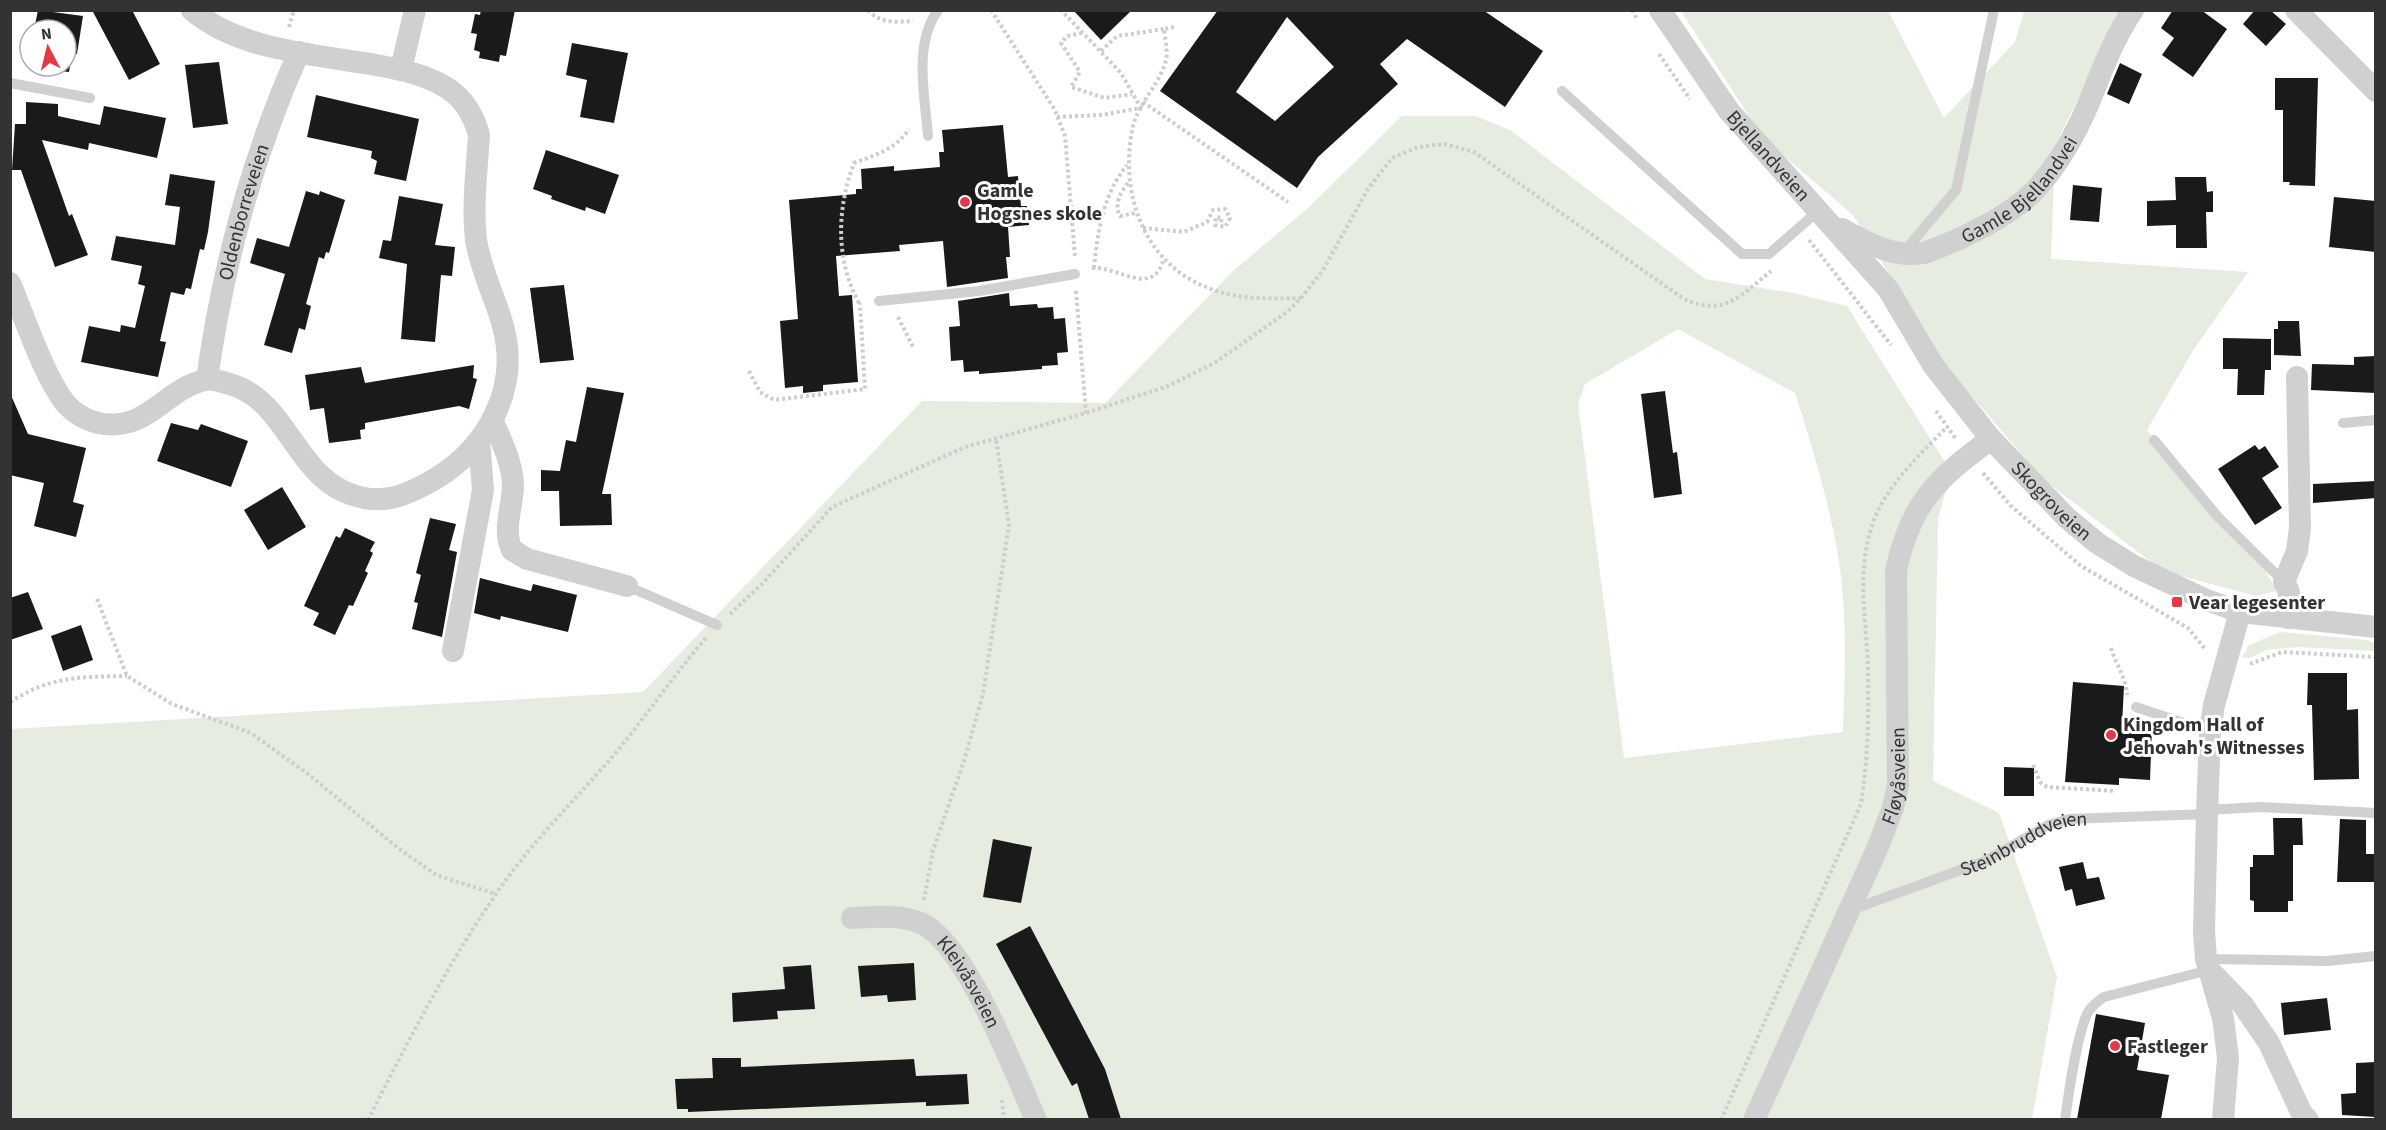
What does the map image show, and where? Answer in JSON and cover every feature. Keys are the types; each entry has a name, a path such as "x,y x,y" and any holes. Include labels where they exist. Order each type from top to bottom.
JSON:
{"street":[{"path":"10,283 40,357 65,404 78,415 110,425 126,424 147,415 183,390 207,379 234,385 248,392 274,417 307,462 325,480 345,492 366,498 398,498 448,471 479,441 493,422 507,382 507,342 483,274 476,238 479,135 475,119 464,102 450,90 431,79 401,69 299,52 224,32 207,23 192,10"},
{"path":"401,69 415,10"},
{"name":"Bjellandveien","path":"1660,10 1729,111 1888,289"},
{"name":"Gamle Bjellandvei","path":"1824,217 1874,247 1913,255 1935,249 2002,215 2038,187 2077,125 2122,26 2133,10"},
{"path":"2296,10 2376,91"},
{"name":"Oldenborreveien","path":"207,379 214,327 239,213 277,102 299,52"},
{"name":"Skogroveien","path":"1888,289 1933,365 1991,439 2037,490 2097,543 2164,580 2204,599 2240,612 2376,627"},
{"path":"2288,618 2289,592 2284,582 2296,551 2300,528 2296,376"},
{"path":"493,422 507,454 511,472 508,532 512,550 527,559 627,586"},
{"name":"Fløyåsveien","path":"1754,1119 1893,808 1898,785 1895,595 1896,571 1901,545 1924,497 1952,469 1991,439"},
{"path":"453,651 483,490 479,441"},
{"path":"2223,1119 2228,1058 2223,1018 2208,965 2204,930 2207,812 2210,732 2214,705 2240,612"},
{"name":"Kleivåsveien","path":"852,918 891,917 920,922 936,933 955,955 990,1017 1030,1118"},
{"path":"2208,965 2243,1005 2262,1034 2302,1114 2308,1119"}],"lane":[{"path":"1903,253 1956,190 1994,10"},
{"path":"928,136 923,65 926,38 935,15"},
{"path":"10,83 90,98"},
{"path":"1562,91 1742,254 1769,254 1824,217"},
{"path":"885,300 978,291 1075,272"},
{"path":"2343,423 2376,420"},
{"path":"2154,440 2218,518 2284,582"},
{"path":"627,586 717,625"},
{"path":"2136,707 2210,732"},
{"name":"Steinbruddveien","path":"1848,911 1985,861 2048,825 2069,819 2260,807 2376,813"},
{"path":"2065,1119 2081,1035 2088,1013 2095,1003 2103,998 2208,965 2327,961 2376,956"}],"path":[{"path":"868,10 874,17 892,22 935,15"},
{"path":"991,10 1057,117 1065,136 1086,413"},
{"path":"1061,10 1121,73 1141,108"},
{"path":"1101,51 1117,36 1174,27"},
{"path":"1164,29 1167,59 1134,123 1128,164 1129,183 1136,213 1143,228 1164,258 1194,282 1219,291 1261,299 1301,298"},
{"path":"1083,33 1067,36 1061,43 1080,72 1071,87 1105,98 1132,94"},
{"path":"1143,102 1288,202"},
{"path":"749,371 760,392 774,400 865,389 859,303 844,272 840,212 846,183 854,163 886,152 904,137 926,105"},
{"path":"1057,117 1100,115 1141,108"},
{"path":"368,1119 402,1052 471,930 496,894 615,753 672,677 717,625 762,584 832,507 965,447 1086,413 1168,386 1216,362 1287,312 1301,298 1323,270 1368,189 1385,164 1418,147 1444,144 1474,152 1684,299 1702,307 1719,308 1735,300 1777,267"},
{"path":"1094,268 1098,232 1106,199 1117,178 1128,164"},
{"path":"1129,183 1119,199 1118,212 1120,216 1125,217 1136,213"},
{"path":"1143,228 1184,232 1207,222 1213,210 1220,208 1225,209 1230,218 1225,227 1219,228 1215,225 1216,217 1222,218 1221,222"},
{"path":"1802,248 1824,217"},
{"path":"1075,272 1106,268 1138,279 1151,277 1161,269 1164,258"},
{"path":"859,303 885,300 914,349"},
{"path":"1721,1119 1833,872 1861,804 1867,762 1869,715 1862,592 1867,541 1881,504 1900,477 1947,427"},
{"path":"920,922 933,850 964,761 983,694 1009,525 996,439"},
{"path":"97,599 127,676"},
{"path":"2111,648 2115,663 2121,668 2127,699"},
{"path":"10,702 34,687 78,677 127,676 172,704 251,733 309,774 398,848 436,875 496,894"},
{"path":"2033,765 2040,782 2047,787 2116,791"},
{"path":"1004,1119 1001,1103 1005,1093"}],"shaded area":[{"path":"1681,11 1888,11 1944,118 2015,42 2024,11 2123,11 2055,145 2051,259 2248,272 2194,349 2147,430 2263,565 2276,591 2256,596 2163,571 2044,480 1945,365 1853,215 1763,138"},
{"path":"1402,116 1475,116 1510,130 1705,279 1793,293 1847,306 1951,472 1938,519 1933,781 1999,813 2057,977 2032,1119 11,1120 11,729 643,692 922,401 1105,403 1233,271 1307,209","holes":["1678,329 1795,393 1823,487 1840,567 1845,637 1843,732 1624,758 1578,404 1585,384"]},
{"path":"2280,632 2367,640 2374,643 2375,651 2297,647 2266,650 2250,658 2242,657 2249,645"}],"building":[{"path":"38,10 83,16 78,48 78,18 36,18"},
{"path":"92,10 132,10 160,64 129,80"},
{"path":"481,10 515,10 506,56 500,55 499,62 479,58 480,52 474,50 477,34 471,33 475,14 480,15"},
{"path":"1073,10 1132,10 1101,40"},
{"path":"1218,10 1483,10 1543,51 1505,107 1407,39 1380,64 1398,84 1318,157 1297,188 1160,91","holes":["1287,17 1334,67 1275,121 1236,92"]},
{"path":"2173,10 2201,10 2227,29 2193,77 2162,55 2174,38 2161,28"},
{"path":"2255,10 2270,10 2286,24 2266,46 2243,24"},
{"path":"572,43 628,53 614,123 580,117 587,80 566,75"},
{"path":"219,62 228,124 193,128 185,65"},
{"path":"2120,63 2142,74 2129,104 2107,94"},
{"path":"2275,78 2318,78 2315,186 2289,185 2290,182 2283,182 2283,110 2275,110"},
{"path":"316,95 419,119 406,181 374,174 377,161 371,158 372,151 307,137"},
{"path":"26,102 58,104 58,116 100,125 104,106 166,118 157,158 89,143 88,150 42,140 69,216 72,214 88,255 55,267 21,170 12,170 15,124 26,124"},
{"path":"1003,125 1008,177 1018,176 1021,206 1027,206 1029,225 1008,227 1010,257 1006,257 1008,278 947,287 943,241 899,245 900,251 836,256 839,296 852,295 858,382 823,385 823,391 803,393 803,386 785,388 780,321 798,319 789,200 856,194 856,189 862,189 861,169 894,166 894,171 940,167 939,152 944,152 942,130"},
{"path":"546,150 619,175 605,214 586,207 585,211 551,199 552,196 533,189"},
{"path":"170,174 215,181 204,250 200,249 191,289 186,288 184,295 171,292 160,341 166,342 158,377 81,362 89,326 120,332 121,325 135,328 145,286 138,284 142,266 111,260 116,236 175,245 180,207 165,205"},
{"path":"2175,177 2206,177 2207,192 2213,191 2213,212 2206,212 2207,248 2176,248 2176,225 2147,226 2147,201 2176,200"},
{"path":"2073,185 2102,188 2099,222 2070,220"},
{"path":"306,191 319,195 320,191 345,200 329,253 326,252 324,259 319,257 306,304 311,306 305,330 299,328 292,353 264,345 285,274 250,263 257,238 289,247"},
{"path":"399,196 443,204 435,245 455,247 452,276 441,275 435,342 401,339 407,264 379,258 383,240 391,241"},
{"path":"2334,197 2376,201 2376,252 2329,247"},
{"path":"564,285 574,360 540,363 530,288"},
{"path":"1009,293 1010,306 1037,304 1038,308 1053,307 1054,319 1065,318 1068,352 1057,353 1058,365 1042,366 1042,369 979,374 979,371 964,372 963,360 951,361 949,327 960,326 958,301"},
{"path":"2278,321 2299,321 2301,356 2274,355 2274,329 2278,329"},
{"path":"2223,338 2271,339 2271,370 2265,370 2264,395 2237,395 2238,369 2223,369"},
{"path":"2376,356 2376,393 2311,390 2312,364 2354,365 2354,357"},
{"path":"474,365 473,378 477,379 469,409 459,406 365,423 365,429 360,430 361,439 329,443 324,408 310,410 305,375 361,367 365,383"},
{"path":"587,387 624,393 602,494 611,494 612,525 560,526 559,491 541,491 541,470 560,471 566,440 576,442"},
{"path":"1665,391 1673,453 1677,452 1682,494 1654,498 1641,394"},
{"path":"10,393 28,434 86,448 73,502 84,505 76,537 34,526 44,483 10,475"},
{"path":"171,423 198,430 201,424 248,441 231,487 157,461"},
{"path":"2255,445 2259,450 2265,446 2279,467 2262,478 2282,508 2255,525 2218,469"},
{"path":"2376,481 2376,498 2313,503 2313,484"},
{"path":"282,487 306,527 268,550 244,510"},
{"path":"430,518 456,524 449,550 457,552 442,637 412,629 418,603 414,602 421,575 416,573"},
{"path":"345,528 375,542 365,571 368,573 353,606 349,605 335,635 313,625 319,613 304,606 336,536 340,538"},
{"path":"480,578 531,591 533,584 577,595 568,632 501,616 500,620 474,613"},
{"path":"28,592 43,629 10,640 10,598"},
{"path":"81,625 93,660 63,671 51,636"},
{"path":"2308,673 2347,673 2347,710 2358,709 2359,779 2314,780 2312,705 2307,705"},
{"name":"Kingdom Hall of Jehovah's Witnesses","path":"2073,682 2124,686 2122,726 2152,728 2150,780 2119,778 2119,785 2065,782"},
{"path":"2004,767 2034,768 2034,796 2004,796"},
{"path":"2273,818 2302,818 2303,845 2293,845 2293,901 2288,901 2288,912 2254,912 2254,901 2250,900 2250,867 2253,867 2253,855 2274,855"},
{"path":"2340,819 2366,820 2366,854 2376,854 2376,882 2337,882"},
{"path":"993,839 1032,847 1021,903 983,897"},
{"path":"2083,862 2087,879 2099,877 2105,899 2076,906 2072,889 2065,891 2059,867"},
{"path":"1030,926 1105,1069 1121,1119 1089,1119 1077,1083 1072,1086 996,944"},
{"path":"914,963 916,1000 888,1002 887,995 861,997 858,966"},
{"path":"811,965 815,1009 777,1011 778,1019 733,1022 732,993 785,989 783,967"},
{"path":"2327,998 2331,1030 2284,1035 2281,1003"},
{"name":"Fastleger","path":"2096,1014 2145,1023 2137,1070 2169,1075 2161,1119 2077,1119"},
{"path":"712,1058 741,1058 741,1067 914,1059 916,1076 967,1074 969,1104 926,1106 926,1102 688,1112 688,1109 677,1109 675,1079 713,1078"},
{"path":"2376,1062 2376,1117 2342,1115 2341,1094 2356,1093 2356,1063"}],"place":[{"name":"Gamle Hogsnes skole","path":"965,202"},
{"name":"Vear legesenter","path":"2177,602"},
{"name":"Kingdom Hall of Jehovah's Witnesses","path":"2111,735"},
{"name":"Fastleger","path":"2115,1046"}]}
